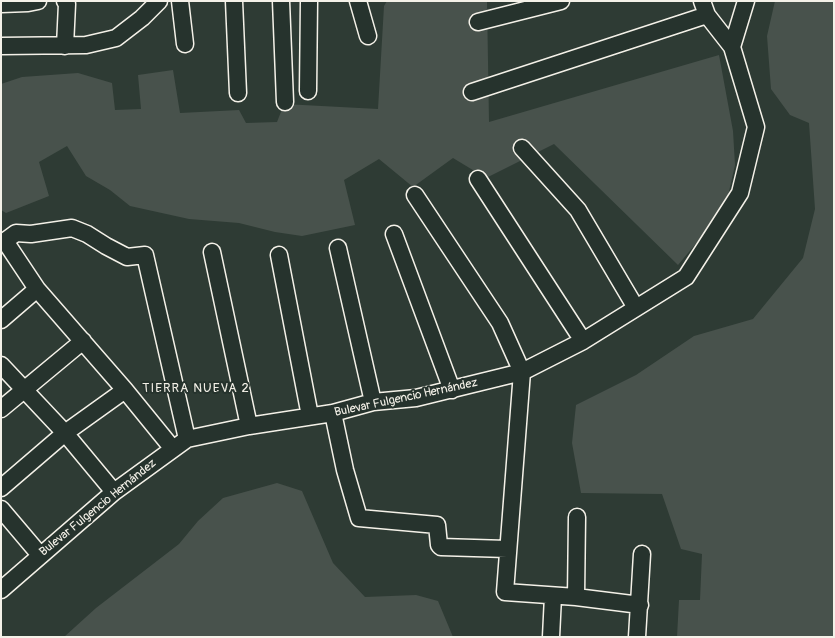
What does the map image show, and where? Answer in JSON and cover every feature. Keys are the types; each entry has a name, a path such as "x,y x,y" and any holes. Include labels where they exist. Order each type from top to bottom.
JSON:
{"street":[{"path":"1,4 38,1"},
{"path":"65,1 67,4 65,46"},
{"path":"1,46 86,45 116,38 159,1"},
{"path":"180,1 185,44"},
{"path":"234,1 238,93"},
{"path":"281,1 285,102"},
{"path":"308,91 309,1"},
{"path":"358,1 368,36"},
{"path":"478,22 561,1"},
{"path":"732,47 746,1"},
{"path":"472,92 704,8 732,47"},
{"name":"Bulevar Fulgencio Hernández","path":"1,590 114,492 187,439 249,426 333,413 373,402 416,398 522,372 583,341 686,277 740,193 756,127 732,47"},
{"path":"522,148 578,210 636,308"},
{"path":"478,179 583,341"},
{"path":"415,195 500,323 522,372 507,549 505,592 576,597 640,605"},
{"path":"172,449 125,390 36,289 5,241 16,232 30,234 72,228 88,234 127,257 145,255 187,439"},
{"path":"394,234 452,390"},
{"path":"338,248 373,402"},
{"path":"212,252 249,426"},
{"path":"278,255 310,416"},
{"path":"1,320 36,289"},
{"path":"1,409 83,341"},
{"path":"1,365 65,433 114,492"},
{"path":"1,488 65,433 125,390"},
{"path":"333,413 345,470 359,518 438,525 439,545 441,547 507,549"},
{"path":"1,509 40,555"},
{"path":"576,597 577,517"},
{"path":"637,637 642,554"},
{"path":"551,637 553,596"}],"shaded area":[{"path":"387,1 487,1 489,122 719,55 733,131 735,165 725,209 678,265 554,144 486,178 453,158 413,187 379,159 344,180 355,225 302,236 275,232 239,223 189,219 130,206 110,190 86,176 67,146 39,162 49,196 6,213 1,210 1,84 22,77 78,73 112,83 115,110 141,109 138,75 173,70 180,113 239,110 246,123 277,122 284,104 378,109 384,6"},
{"path":"775,1 834,1 834,637 677,637 679,600 700,600 702,554 681,549 662,494 581,493 572,443 576,405 636,375 694,336 753,319 803,258 815,209 809,123 790,115 771,89 767,36"},
{"path":"277,483 302,491 333,563 365,597 416,595 438,601 453,637 64,637 96,608 179,544 198,521 223,498"}],"district":[{"name":"TIERRA NUEVA 2","path":"196,389"}]}
